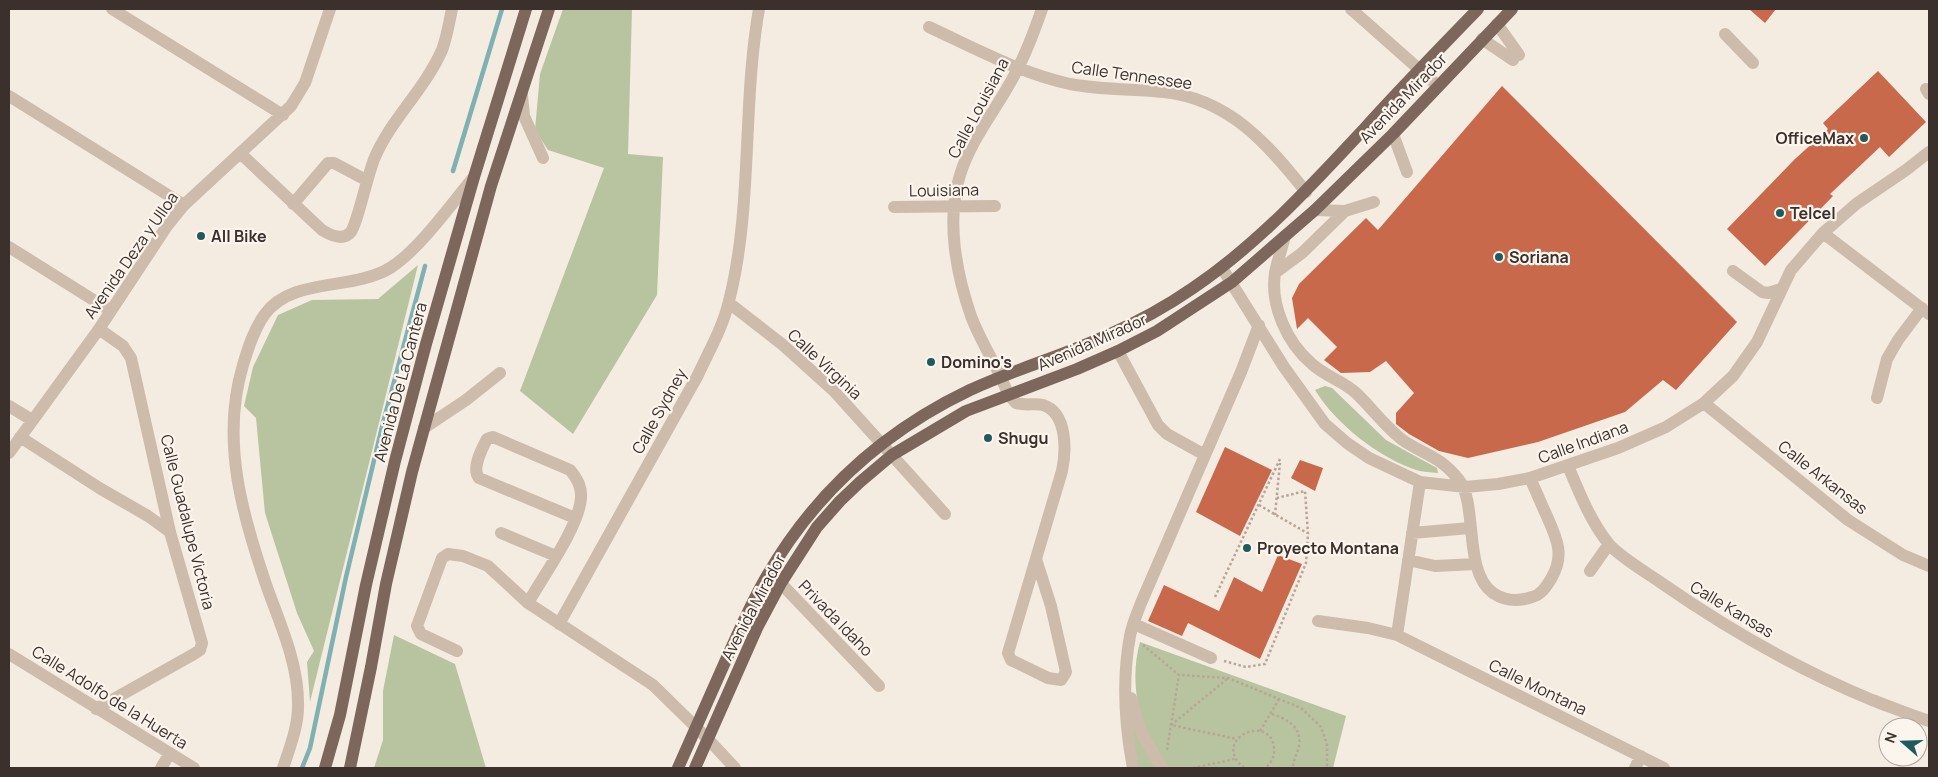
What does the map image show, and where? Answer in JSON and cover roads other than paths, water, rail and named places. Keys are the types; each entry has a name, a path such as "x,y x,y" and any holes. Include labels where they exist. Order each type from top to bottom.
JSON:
{"main road":[{"name":"Avenida De La Cantera","path":"325,768 340,715 366,585 395,461 474,177 526,9"},
{"path":"350,768 386,584 412,472 492,186 548,9"},
{"name":"Avenida Mirador","path":"678,768 748,612 770,572 803,522 858,462 881,443 940,406 1002,377 1134,323 1191,290 1222,268 1253,242 1306,192 1419,69 1478,9"},
{"name":"Avenida Mirador","path":"695,768 757,628 781,583 806,543 829,513 860,482 892,455 966,411 1077,369 1118,351 1157,331 1232,282 1315,210 1393,134 1512,9"}],"street":[{"path":"112,9 283,115"},
{"name":"Avenida Deza y Ulloa","path":"9,453 99,329 167,226 184,205 292,106 305,83 330,9"},
{"path":"240,153 322,230 329,234 343,237 351,233 366,180 382,142 440,54 452,9"},
{"name":"Calle Sydney","path":"559,624 698,375 729,303 736,271 740,234 750,76 759,9"},
{"name":"Calle Louisiana","path":"1008,394 1002,377 971,316 953,238 954,206 960,174 971,150 1018,68 1042,9"},
{"path":"1351,9 1438,86"},
{"path":"1482,39 1516,58 1497,24"},
{"name":"Calle Tennessee","path":"929,27 1018,68 1068,83 1094,88 1165,92 1202,101 1226,113 1248,128 1280,160 1306,192"},
{"path":"1725,34 1753,63"},
{"path":"522,95 524,116 543,158"},
{"path":"9,96 184,205"},
{"path":"1393,134 1408,172"},
{"name":"Calle Indiana","path":"1222,268 1284,367 1325,424 1347,443 1369,458 1420,482 1465,487 1498,484 1530,478 1618,448 1666,427 1704,403 1733,376 1757,342 1791,270 1823,232 1856,204 1929,152"},
{"path":"293,204 328,163 334,164 366,180"},
{"path":"283,768 298,716 298,694 286,639 249,529 239,492 233,430 235,401 245,356 259,323 273,305 290,294 362,280 389,268 402,259 418,242 474,177"},
{"path":"1315,210 1345,211 1374,202"},
{"name":"Louisiana","path":"894,207 994,206"},
{"path":"1275,273 1302,253 1345,211"},
{"path":"1823,232 1926,311 1898,340 1887,359 1877,398"},
{"path":"1285,236 1275,273 1274,287 1280,316 1288,334 1299,351 1322,372 1355,392 1396,435 1449,467 1465,487 1476,564 1487,588 1508,600 1535,597 1544,589 1553,576 1559,559 1559,546 1556,535 1530,478"},
{"path":"9,248 111,311"},
{"path":"1771,309 1733,271 1762,292 1768,293 1781,289"},
{"name":"Calle Virginia","path":"729,303 810,368 834,391 946,514"},
{"path":"1133,768 1127,717 1125,677 1132,629 1259,325"},
{"name":"Calle Guadalupe Victoria","path":"96,708 194,654 201,646 202,639 170,532 131,358 123,346 99,329"},
{"path":"1118,351 1158,425 1167,434 1205,456"},
{"path":"1284,367 1299,351"},
{"path":"424,428 466,400 500,373"},
{"path":"1008,394 1016,403 1041,404 1049,407 1064,433 1066,452 1062,471 1008,653 1011,660 1048,678 1060,680 1066,672 1051,606 1036,559"},
{"name":"Calle Arkansas","path":"1704,403 1848,520 1903,555 1929,566"},
{"path":"9,406 32,420"},
{"path":"528,603 556,556 575,518 581,496 576,477 570,470 493,437 487,439 476,467 479,478 575,518"},
{"path":"20,438 148,516 170,532"},
{"name":"Calle Kansas","path":"1568,466 1585,504 1609,544 1642,570 1731,629 1783,657 1840,686 1929,721"},
{"path":"1397,635 1420,482"},
{"path":"1412,533 1470,528"},
{"path":"501,533 556,556"},
{"path":"1590,571 1609,544"},
{"path":"457,650 421,634 417,626 442,558 446,555 463,556 488,566 528,603 621,662 653,685 735,768"},
{"path":"1408,560 1435,566 1476,564"},
{"name":"Privada Idaho","path":"770,572 879,686"},
{"name":"Calle Montana","path":"1318,622 1368,628 1397,635 1664,768"},
{"path":"1132,629 1211,658"},
{"name":"Calle Adolfo de la Huerta","path":"9,654 194,768"},
{"path":"1125,677 1141,732 1162,768"},
{"path":"161,768 170,753"},
{"path":"1635,768 1641,756"}],"waterway":[{"path":"453,171 502,9"},
{"path":"302,768 310,748 346,577 383,423 425,266"}],"place":[{"name":"OfficeMax","path":"1864,138"},
{"name":"Telcel","path":"1780,213"},
{"name":"All Bike","path":"201,236"},
{"name":"Soriana","path":"1499,257"},
{"name":"Domino's","path":"931,362"},
{"name":"Shugu","path":"988,438"},
{"name":"Proyecto Montana","path":"1247,548"}]}
